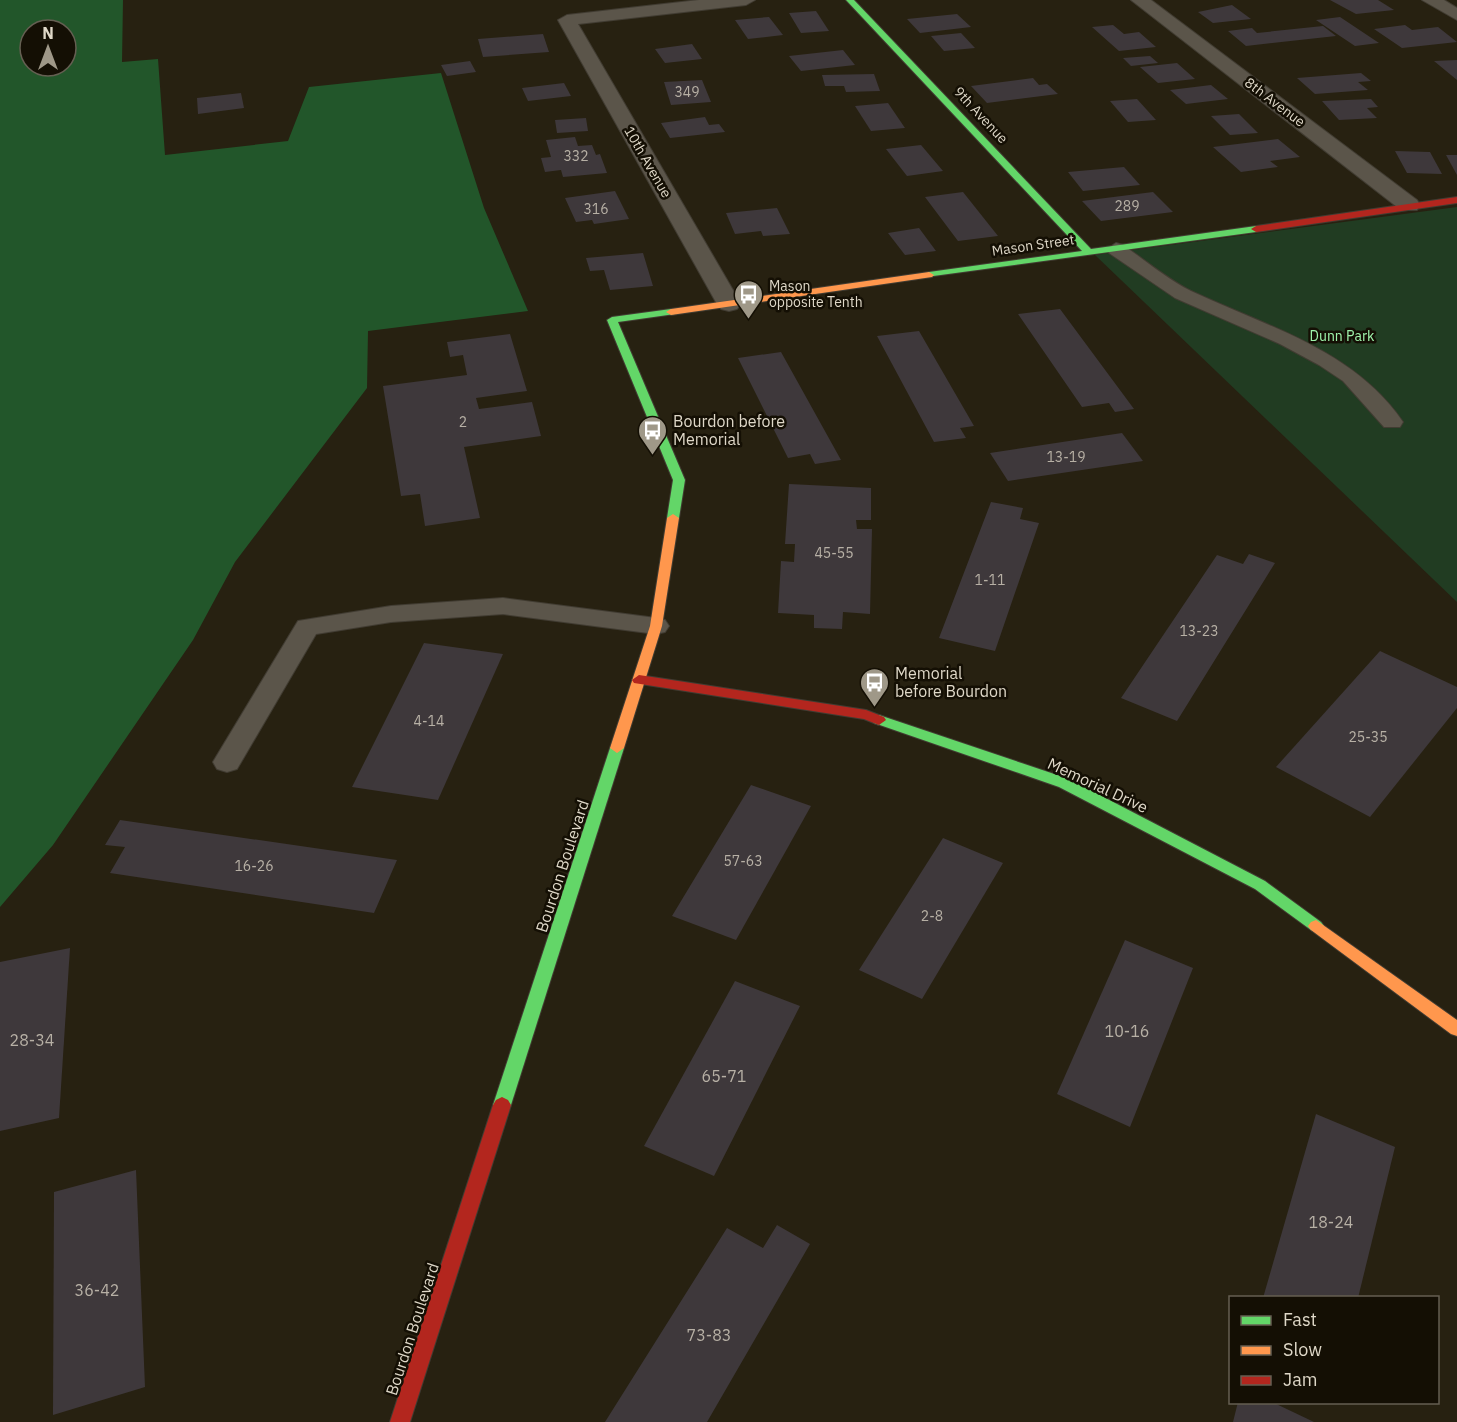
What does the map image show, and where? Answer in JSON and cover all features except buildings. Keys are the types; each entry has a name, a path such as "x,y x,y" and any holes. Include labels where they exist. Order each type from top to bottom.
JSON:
{"street":[{"name":"10th Avenue","path":"729,304 567,20 746,0"},
{"name":"9th Avenue","path":"850,0 1089,253"},
{"name":"8th Avenue","path":"1140,0 1409,205"},
{"path":"1431,0 1457,15"},
{"name":"Mason Street","path":"612,320 1457,200"},
{"name":"Bourdon Boulevard","path":"400,1422 656,626 679,480 612,320"},
{"name":"Memorial Drive","path":"639,681 866,715 1064,783 1260,885 1457,1029"}],"lane":[{"path":"1116,249 1182,294 1287,340 1326,361 1350,377 1392,422"},
{"path":"227,762 308,627 391,614 502,606 656,626"}],"green space":[{"path":"0,0 123,0 122,62 158,59 165,155 288,141 309,87 441,73 484,208 528,311 368,331 367,388 235,562 193,640 53,845 0,907"},
{"name":"Dunn Park","path":"1457,207 1457,602 1095,255"}],"traffic: fast":[{"path":"850,0 1089,253"},
{"path":"929,275 1256,229"},
{"path":"671,312 612,320 679,480 673,518"},
{"path":"879,720 1064,783 1260,885 1316,926"},
{"path":"502,1105 617,748"}],"traffic: slow":[{"path":"671,312 929,275"},
{"path":"617,748 656,626 673,518"},
{"path":"1316,926 1457,1029"}],"traffic: jam":[{"path":"1256,229 1457,200"},
{"path":"639,680 866,715 879,720"},
{"path":"400,1422 502,1105"}],"place":[{"name":"Mason opposite Tenth","path":"748,320"},
{"name":"Bourdon before Memorial","path":"652,456"},
{"name":"Memorial before Bourdon","path":"874,708"}]}
